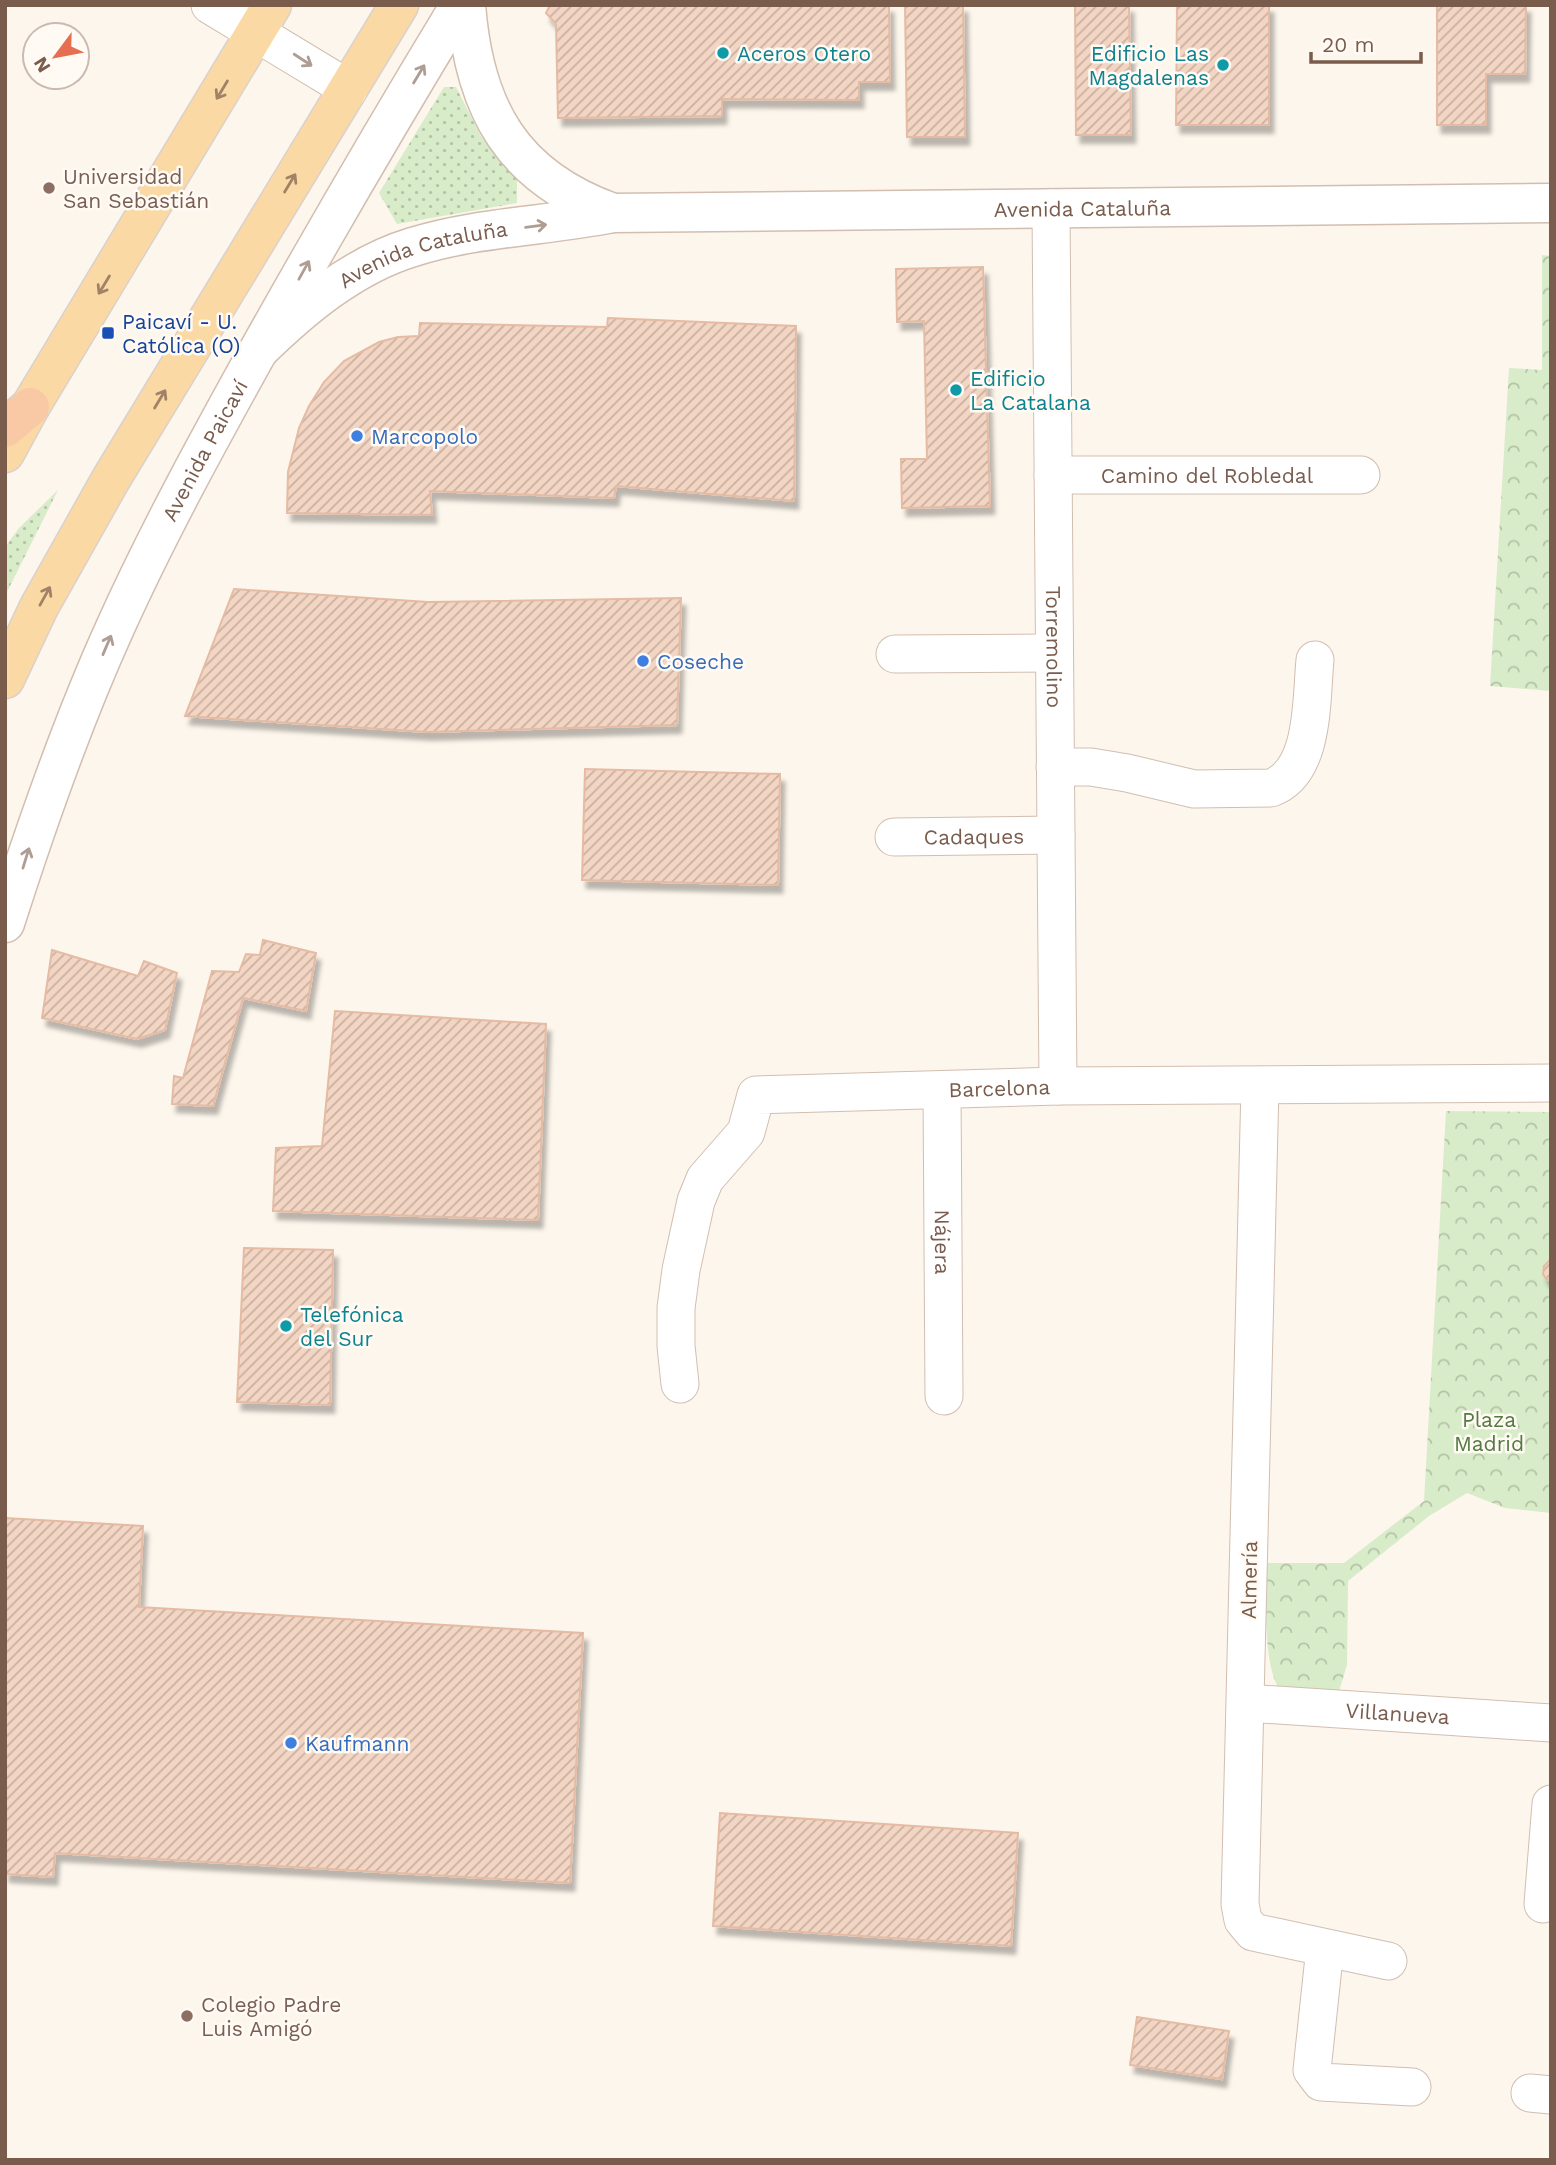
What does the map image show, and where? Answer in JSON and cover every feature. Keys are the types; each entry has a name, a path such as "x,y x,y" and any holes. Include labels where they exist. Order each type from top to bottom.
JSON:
{"main road":[{"path":"5,679 39,607 98,502 399,5"},
{"path":"5,453 18,418 265,18"}],"street":[{"path":"210,5 265,18 348,89"},
{"name":"Avenida Paicaví","path":"5,923 34,830 72,729 114,631 198,457 341,203 460,5"},
{"name":"Avenida Cataluña","path":"466,5 471,45 482,91 490,111 514,148 561,190 613,213"},
{"name":"Avenida Cataluña","path":"258,351 304,310 343,281 410,247 465,235 613,213 1551,204"},
{"name":"Torremolino","path":"1051,208 1058,1086"},
{"name":"Camino del Robledal","path":"1053,475 1361,475"},
{"path":"895,654 1054,653"},
{"path":"1055,767 1091,767 1194,789 1271,788 1280,785 1296,769 1305,749 1315,660"},
{"name":"Cadaques","path":"894,837 1056,835"},
{"name":"Barcelona","path":"680,1384 676,1308 696,1201 705,1179 746,1132 756,1095 1058,1086 1551,1083"},
{"name":"Almería","path":"1260,1086 1240,1904 1243,1920 1253,1932 1388,1961"},
{"name":"Nájera","path":"942,1090 944,1396"},
{"name":"Villanueva","path":"1246,1703 1551,1723"},
{"path":"1542,1904 1551,1804"},
{"path":"1325,1948 1312,2070 1321,2082 1412,2087"}],"green space":[{"path":"444,87 456,87 481,136 517,179 517,203 397,224 379,193"},
{"path":"1542,255 1551,256 1551,691 1490,686 1509,368 1542,370"},
{"path":"58,490 5,596 5,547 19,528"},
{"name":"Plaza Madrid","path":"1446,1111 1551,1112 1551,1513 1505,1508 1467,1493 1429,1516 1348,1581 1347,1665 1336,1701 1279,1689 1268,1646 1266,1563 1344,1563 1424,1501"}],"building":[{"name":"Aceros Otero","path":"550,5 889,5 890,82 859,82 859,100 722,99 722,116 558,118 556,24 546,13"},
{"path":"905,5 963,5 965,137 907,137"},
{"path":"1075,5 1129,5 1131,135 1076,135"},
{"name":"Edificio Las Magdalenas","path":"1177,5 1269,5 1269,125 1176,125"},
{"path":"1437,5 1526,5 1525,74 1486,74 1486,125 1437,125"},
{"name":"Edificio La Catalana","path":"983,267 990,506 902,508 901,459 927,459 924,321 897,322 896,269"},
{"path":"608,318 796,326 794,501 616,486 614,498 430,491 432,515 287,513 288,472 299,428 324,382 344,361 379,342 398,337 419,336 420,323 607,327"},
{"path":"234,589 428,602 681,598 677,725 427,732 185,716"},
{"path":"585,769 780,774 778,885 582,880"},
{"path":"263,940 316,953 306,1011 243,998 213,1106 172,1104 174,1076 183,1078 212,971 239,972 246,954 260,955"},
{"path":"52,950 138,976 144,961 177,973 165,1030 137,1039 42,1018"},
{"path":"335,1011 546,1024 538,1220 273,1211 276,1148 322,1146"},
{"name":"Telefónica del Sur","path":"244,1248 333,1250 330,1405 237,1402"},
{"path":"1550,1260 1551,1281 1543,1274 1544,1266"},
{"name":"Kaufmann","path":"5,1518 143,1526 139,1607 583,1633 570,1883 55,1853 53,1877 5,1874"},
{"path":"720,1813 1018,1833 1011,1946 713,1926"},
{"path":"1137,2017 1229,2031 1222,2079 1130,2065"}],"place":[{"name":"Aceros Otero","path":"723,53"},
{"name":"Edificio Las Magdalenas","path":"1223,65"},
{"name":"Universidad San Sebastián","path":"49,188"},
{"name":"Paicaví - U. Católica (O)","path":"108,333"},
{"name":"Edificio La Catalana","path":"956,390"},
{"name":"Marcopolo","path":"357,436"},
{"name":"Coseche","path":"643,661"},
{"name":"Telefónica del Sur","path":"286,1326"},
{"name":"Kaufmann","path":"291,1743"},
{"name":"Colegio Padre Luis Amigó","path":"187,2016"}]}
